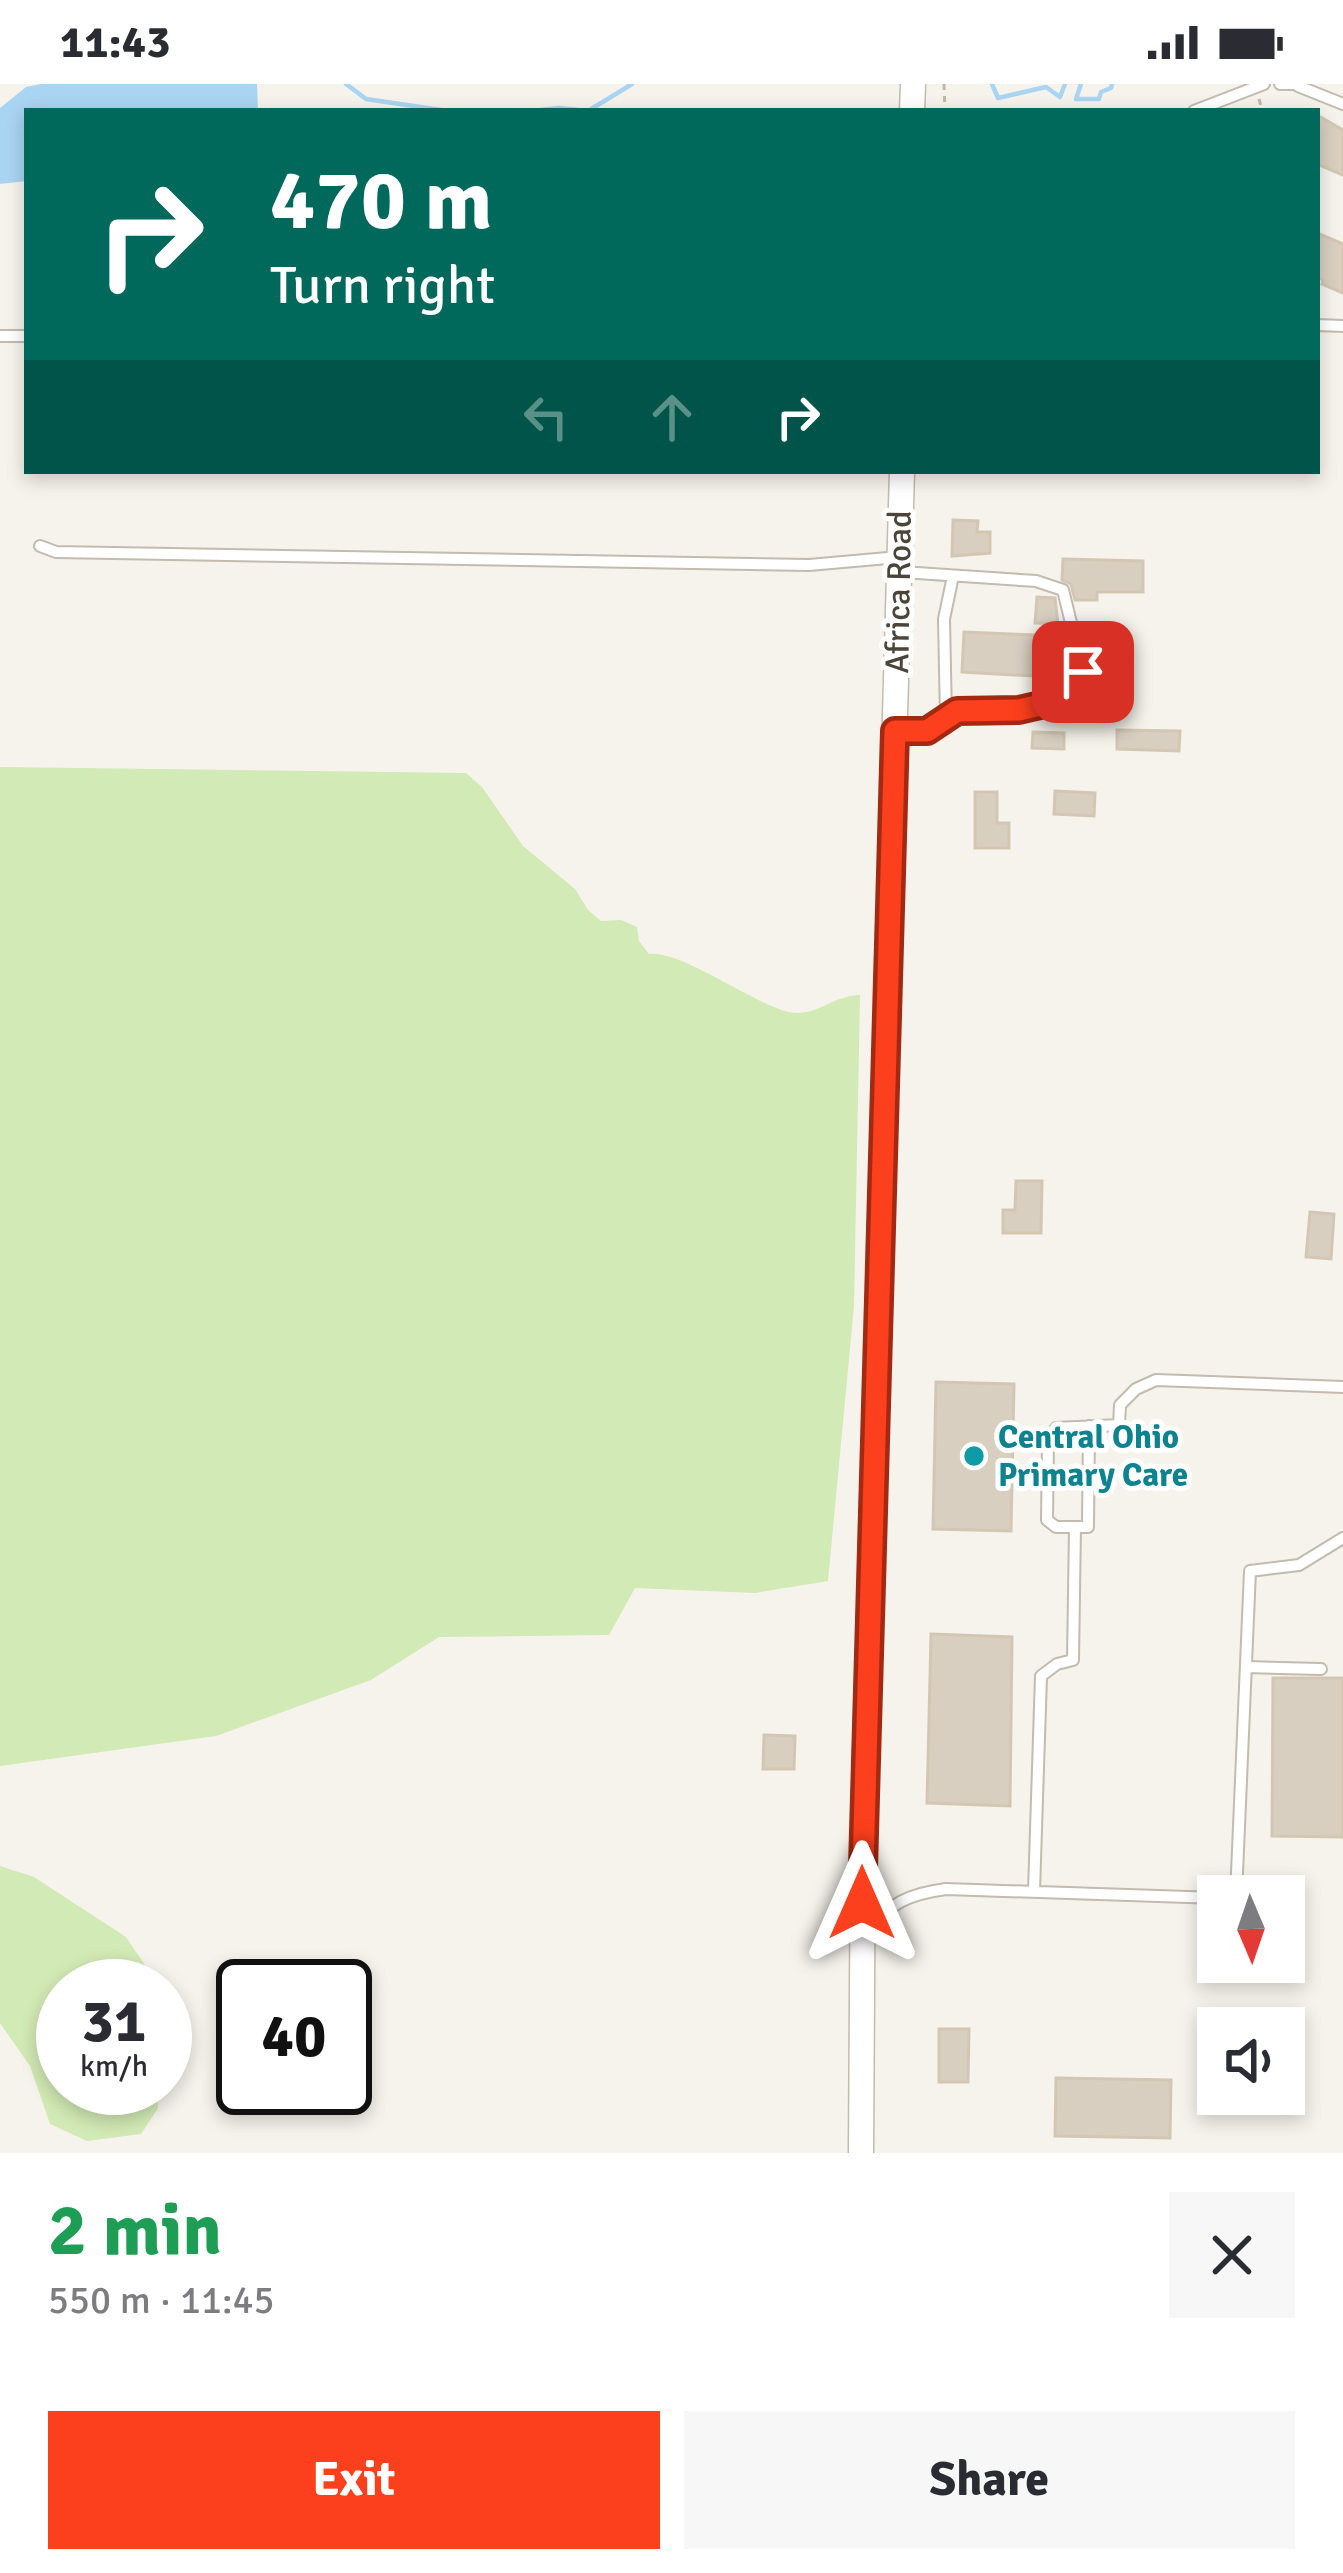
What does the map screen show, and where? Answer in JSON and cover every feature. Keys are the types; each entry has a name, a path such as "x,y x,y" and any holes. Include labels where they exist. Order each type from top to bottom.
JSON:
{"street":[{"name":"Africa Road","path":"861,2153 862,1938 902,474"}],"lane":[{"path":"1202,108 1264,84"},
{"path":"1280,84 1299,85 1343,104"},
{"path":"40,546 56,552 899,565 953,576 1036,580 1063,590 1083,672 1078,688 1045,704 1019,710 957,711 927,731 895,731"},
{"path":"946,718 944,619 953,576"},
{"path":"1089,1426 1088,1527 1056,1527 1047,1520 1048,1439 1056,1428 1089,1426 1119,1425 1120,1405 1136,1389 1156,1380 1343,1388"},
{"path":"1034,1891 1041,1676 1073,1660 1076,1527"},
{"path":"1237,1875 1250,1571 1299,1565 1343,1538"},
{"path":"1246,1667 1322,1669"},
{"path":"862,1938 884,1910 914,1893 946,1889 1197,1897"}],"green space":[{"path":"0,767 466,773 482,787 523,846 575,889 601,921 621,920 637,927 639,941 649,954 679,960 788,1012 807,1012 860,995 854,1306 828,1581 755,1593 635,1588 609,1635 439,1637 371,1680 216,1736 0,1766"},
{"path":"0,1866 34,1877 126,1937 141,1959 36,1959 36,2083 30,2066 0,2023"},
{"path":"47,2115 153,2115 141,2134 87,2141 50,2124"}],"water":[{"path":"257,84 258,108 24,108 24,181 0,184 0,108 26,87"}],"building":[{"path":"1320,117 1343,130 1343,175 1320,165"},
{"path":"1320,234 1343,244 1343,293 1322,284"},
{"path":"953,520 978,521 977,532 990,532 990,553 952,556"},
{"path":"1063,559 1143,561 1143,592 1097,592 1097,600 1075,600 1071,584 1062,580"},
{"path":"1037,597 1055,598 1058,624 1035,623"},
{"path":"964,632 1035,635 1033,676 962,672"},
{"path":"1117,730 1180,731 1179,751 1117,749"},
{"path":"1033,732 1064,733 1064,749 1032,748"},
{"path":"1055,791 1095,793 1094,816 1054,814"},
{"path":"975,792 997,792 997,823 1009,823 1009,848 975,848"},
{"path":"1016,1181 1042,1181 1041,1233 1003,1233 1003,1210 1015,1210"},
{"path":"1310,1212 1334,1214 1331,1259 1306,1257"},
{"name":"Central Ohio Primary Care","path":"936,1382 1014,1384 1011,1531 933,1529"},
{"path":"931,1634 1012,1637 1010,1806 927,1803"},
{"path":"1273,1678 1343,1678 1343,1837 1272,1836"},
{"path":"764,1735 795,1736 794,1769 763,1769"},
{"path":"939,2029 969,2029 968,2082 939,2082"},
{"path":"1056,2078 1171,2080 1170,2138 1055,2136"}],"waterway":[{"path":"346,84 366,99 428,108"},
{"path":"593,108 632,84"},
{"path":"992,84 998,98 1046,87 1060,97 1065,84"},
{"path":"1081,84 1076,99 1099,99 1112,84"}],"place":[{"name":"Central Ohio Primary Care","path":"974,1456"}],"route":[{"path":"862,1903 895,731 927,731 957,711 1019,710 1045,704 1078,688 1083,672"}]}
